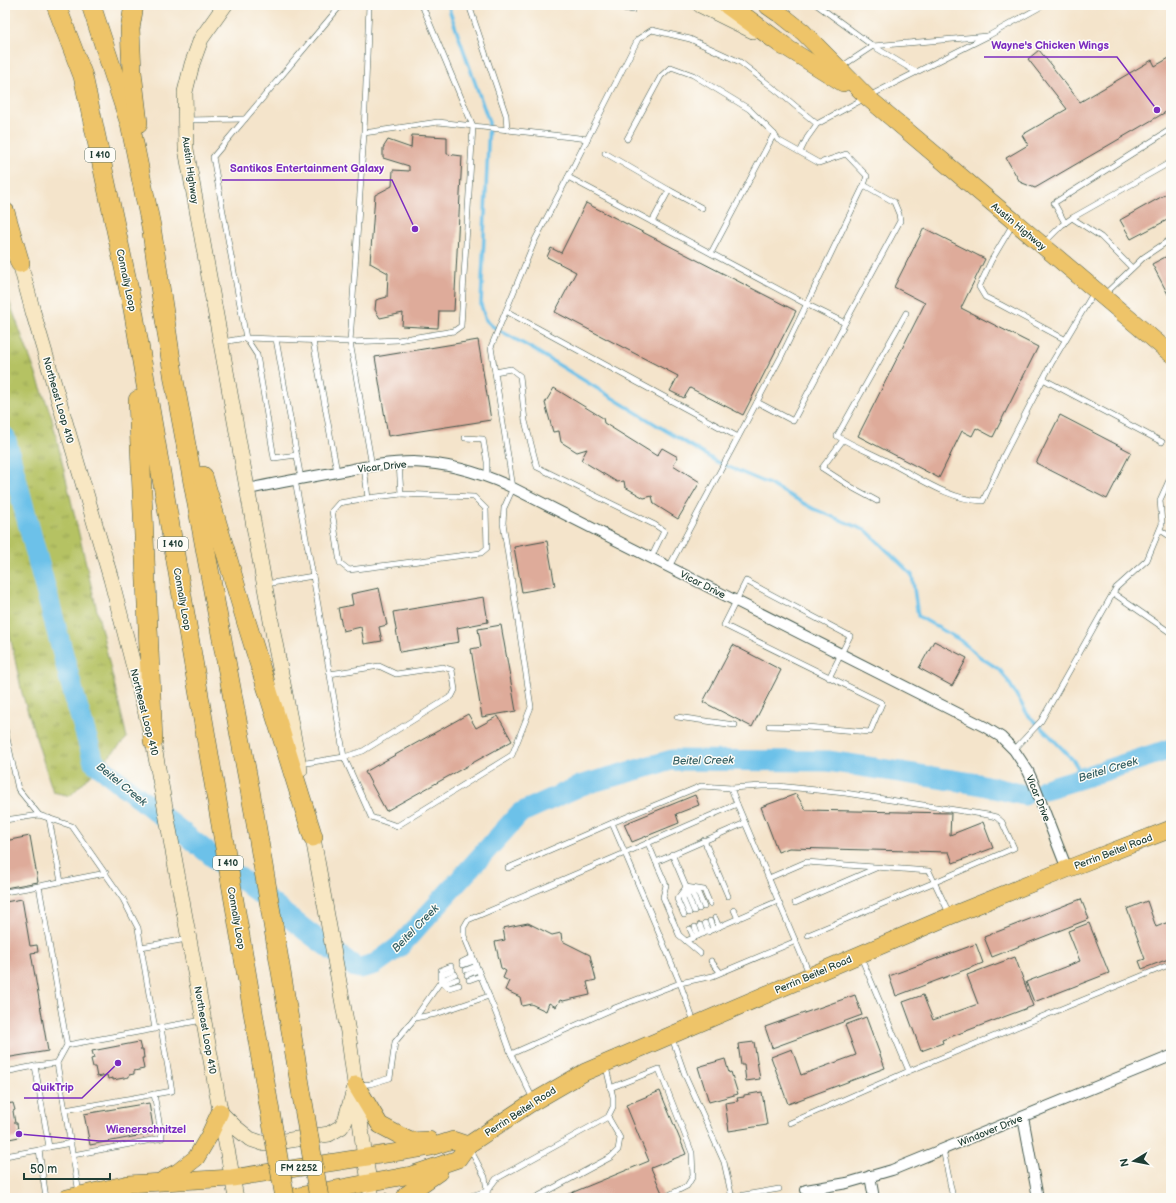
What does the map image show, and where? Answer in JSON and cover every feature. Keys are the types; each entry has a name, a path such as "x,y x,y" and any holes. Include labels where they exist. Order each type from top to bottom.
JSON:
{"highway":[{"name":"Connally Loop","path":"56,5 83,76 133,309 286,1198"},
{"path":"92,5 130,124 151,226"},
{"path":"134,5 130,29 132,72 151,226 174,380 254,812 319,1198"},
{"path":"728,5 784,46"},
{"path":"5,212 20,263"},
{"path":"133,309 142,467 153,741"},
{"path":"174,380 313,837"}],"main road":[{"name":"Austin Highway","path":"221,343 186,149 185,120 186,92 192,64 201,39 225,5"},
{"name":"Austin Highway","path":"700,5 784,46 867,98"},
{"name":"Austin Highway","path":"772,7 803,32 867,98 1171,354"},
{"name":"Northeast Loop 410","path":"5,240 20,263 111,579 153,741 190,938 236,1198"},
{"path":"221,343 348,1032 365,1158 371,1191"},
{"name":"Perrin Beitel Road","path":"73,1196 128,1184 232,1178 460,1143 585,1072 605,1063 950,916 1067,868 1171,829"},
{"path":"162,1181 178,1172 196,1158 220,1112 250,1139 265,1144 329,1134 342,1127 345,1122 356,1085"},
{"path":"356,1085 380,1125 410,1141 460,1143"},
{"name":"Perrin Beitel Road","path":"405,1198 406,1195 458,1159 460,1143"},
{"path":"286,1198 371,1191 411,1175 458,1159"}],"street":[{"name":"Vicar Drive","path":"248,489 368,466 414,462 438,465 487,476 513,488 985,727 1001,737 1014,750 1028,771 1067,868"},
{"name":"Windover Drive","path":"806,1190 847,1183 892,1170 1171,1056"},
{"path":"1023,1117 1038,1198"},
{"path":"870,1176 874,1198"}],"lane":[{"path":"297,454 274,458 257,355 246,338 213,157 341,5"},
{"path":"368,498 368,466 350,342 364,133 369,5"},
{"path":"221,343 246,338 350,342 398,340 454,331 461,326 473,126 422,5"},
{"path":"469,5 506,114 507,130"},
{"path":"608,5 632,10"},
{"path":"817,5 873,46 916,72"},
{"path":"800,152 817,124 988,36 1044,5"},
{"path":"276,339 297,454 298,479 312,576 344,757 371,817 397,826 512,755 531,707 503,523 504,508 513,488 491,347 535,240 638,39 652,30 690,39 740,62 817,124"},
{"path":"838,69 873,46 988,36"},
{"path":"627,139 661,76 671,67 693,75 749,109 778,140 819,163 846,154 867,176 782,355 669,567"},
{"path":"185,120 245,119"},
{"path":"364,133 438,122 588,139"},
{"path":"1065,223 1054,203 1171,129"},
{"path":"711,253 774,134"},
{"path":"605,153 702,208"},
{"path":"1042,245 1062,225 1072,218 1171,162"},
{"path":"568,177 806,304 845,322"},
{"path":"757,402 793,421 900,221 894,202 864,185"},
{"path":"652,222 669,190"},
{"path":"1072,218 1101,237 1132,268"},
{"path":"1014,222 991,262 980,287 985,297 1066,340"},
{"path":"906,313 837,436 939,489 972,501 983,501 1003,457 1043,379 1066,340 1099,293 1144,257 1171,239"},
{"path":"506,311 738,437"},
{"path":"313,341 337,472"},
{"path":"495,372 511,369 520,376 525,422 537,467 655,525 664,531 651,558"},
{"path":"1043,379 1162,442"},
{"path":"465,438 483,440 487,476"},
{"path":"843,440 822,468 877,502"},
{"path":"399,463 401,494"},
{"path":"1014,750 1041,721 1116,588 1147,560 1162,524 1160,500 1171,476"},
{"path":"401,494 474,497 486,509 487,548 481,553 349,570 340,564 332,511 339,503 368,498 401,494"},
{"path":"1160,530 1171,537"},
{"path":"265,585 312,576"},
{"path":"769,726 813,727 870,732 882,703 829,678 724,625 746,581 850,636 829,678"},
{"path":"1113,593 1171,633"},
{"path":"299,764 344,757 363,751 452,696 455,690 452,670 443,667 396,674 379,666 330,674"},
{"path":"677,717 735,725"},
{"path":"5,729 18,789 39,815"},
{"path":"508,868 701,786 731,788 778,786 845,793 988,815 996,817 1002,822 1014,848 808,935"},
{"path":"731,788 810,976"},
{"path":"534,1101 511,1054 464,936 464,927 468,920 737,804"},
{"path":"5,820 39,815 72,826 106,873 123,899 138,928 155,1029"},
{"path":"49,818 61,882"},
{"path":"612,823 680,983 695,1025"},
{"path":"656,862 745,823"},
{"path":"704,840 728,896"},
{"path":"648,843 666,885 663,897 679,936 700,953"},
{"path":"672,854 694,911"},
{"path":"769,878 806,862 929,871 950,916"},
{"path":"795,903 877,867"},
{"path":"5,892 106,873"},
{"path":"39,886 67,1046 57,1063 73,1155 73,1196"},
{"path":"686,888 704,890 710,904"},
{"path":"686,888 677,899 694,911"},
{"path":"686,888 698,893 694,911"},
{"path":"686,941 778,901"},
{"path":"734,910 738,919"},
{"path":"715,918 719,927"},
{"path":"700,925 704,934"},
{"path":"700,925 704,934"},
{"path":"700,925 704,934"},
{"path":"141,947 190,938"},
{"path":"511,1054 617,1007 680,983 713,976 796,941"},
{"path":"860,954 909,1071"},
{"path":"711,961 720,972"},
{"path":"790,1123 909,1071 1171,964"},
{"path":"476,966 465,970 476,966"},
{"path":"441,970 455,975 449,988 441,981 441,970"},
{"path":"356,1085 370,1084 390,1078 395,1042 415,1018 441,981 455,975"},
{"path":"415,1018 436,1014 489,996"},
{"path":"67,1046 204,1020"},
{"path":"65,1110 172,1091 161,1028"},
{"path":"671,1035 685,1075 724,1162 732,1197 779,1189"},
{"path":"5,1072 57,1063"},
{"path":"464,1198 487,1191 496,1179 608,1117 613,1107 605,1063"},
{"path":"35,1066 49,1148"},
{"path":"610,1088 659,1069 692,1153 693,1176 687,1186 663,1198"},
{"path":"73,1155 162,1138 154,1094"},
{"path":"535,1198 611,1157 618,1150 620,1138 608,1117"},
{"path":"460,1143 485,1177 488,1198"},
{"path":"5,1156 71,1144"},
{"path":"943,1149 953,1198"},
{"path":"39,1150 46,1198"}],"path":[{"path":"386,1191 387,1196 393,1198"}],"green space":[{"path":"5,290 51,415 127,738 70,796 53,792 22,693 5,611"}],"building":[{"path":"1039,50 1080,102 1152,60 1155,66 1171,57 1171,109 1035,188 1020,182 1006,158 1028,145 1022,135 1067,109 1028,59"},
{"path":"412,135 447,137 447,154 462,156 454,311 439,311 438,328 402,326 403,313 380,318 375,310 376,300 387,297 388,273 370,263 375,195 392,186 393,170 409,171 409,166 383,158 383,148 388,140 411,148"},
{"path":"1170,192 1171,218 1131,239 1120,220"},
{"path":"586,203 796,311 743,415 690,388 684,398 670,391 678,376 555,312 576,272 547,257 551,248 561,253"},
{"path":"924,228 985,259 961,308 1038,347 993,437 976,428 972,436 962,431 939,478 858,436 925,303 894,287"},
{"path":"1171,254 1171,300 1152,264"},
{"path":"478,340 491,420 388,436 375,357"},
{"path":"554,388 603,418 604,423 657,456 662,448 678,457 673,465 700,482 678,519 654,504 652,496 644,498 625,487 624,481 617,482 581,460 587,449 577,452 561,442 559,431 553,432 545,403"},
{"path":"1060,415 1131,452 1107,499 1036,463"},
{"path":"547,541 555,586 522,592 514,547"},
{"path":"379,588 387,625 379,627 382,641 364,644 361,627 343,631 338,608 353,605 351,594"},
{"path":"484,597 488,622 457,628 459,642 400,652 393,612"},
{"path":"501,625 516,711 482,717 471,649 481,647 478,629"},
{"path":"934,641 967,658 952,686 919,668"},
{"path":"733,645 781,670 752,727 703,702"},
{"path":"468,714 476,728 498,716 512,741 386,811 365,772"},
{"path":"796,794 806,810 951,813 950,835 983,822 993,848 953,863 949,852 789,848 778,852 761,807"},
{"path":"695,795 699,805 676,814 679,823 632,842 624,824"},
{"path":"30,836 38,882 5,888 5,841"},
{"path":"22,899 30,946 37,945 38,952 31,953 48,1051 5,1058 5,902"},
{"path":"1081,899 1089,919 992,957 984,937"},
{"path":"1147,901 1156,927 1171,921 1171,958 1142,969 1139,961 1145,959 1127,909"},
{"path":"528,923 552,935 561,933 562,941 590,955 596,980 587,982 590,995 563,1001 560,1000 556,1007 549,1003 546,1011 531,1004 522,1006 520,997 505,990 509,981 503,978 506,971 501,968 495,942 505,940 503,928"},
{"path":"1089,923 1109,973 1034,1002 1026,982 1080,961 1068,931"},
{"path":"976,944 983,963 896,996 889,976"},
{"path":"1015,957 1033,1006 942,1040 943,1043 921,1051 903,1002 923,995 933,1020 978,1004 967,975"},
{"path":"855,995 862,1015 772,1048 765,1027"},
{"path":"866,1017 885,1068 788,1104 771,1057 792,1049 801,1075 856,1055 845,1025"},
{"path":"139,1042 141,1050 143,1050 144,1058 142,1058 144,1069 134,1071 134,1074 129,1075 129,1077 113,1080 113,1078 108,1079 107,1075 97,1077 95,1067 93,1067 91,1059 94,1058 92,1051"},
{"path":"754,1042 760,1079 746,1081 744,1065 741,1065 738,1044"},
{"path":"725,1059 738,1094 709,1102 698,1067"},
{"path":"660,1091 686,1154 651,1168 663,1195 655,1198 559,1198 649,1161 626,1105"},
{"path":"762,1092 767,1125 729,1131 725,1103 738,1101 737,1098 744,1097 744,1095"},
{"path":"13,1103 15,1110 13,1111 15,1123 17,1123 19,1137 9,1139 8,1137 5,1137 5,1132 7,1131 6,1124 8,1124 5,1104"},
{"path":"149,1103 154,1133 90,1145 84,1114"}],"waterway":[{"path":"449,5 450,12 489,122 481,305 486,320 492,326 536,351 717,462 769,484 814,509 867,531 912,575 918,616 960,640 980,657 1000,670 1028,715 1073,760 1084,778"},
{"name":"Beitel Creek","path":"5,437 74,695 94,762 305,930 355,967 360,968 375,964 400,946 520,813 582,785 672,760 828,761 978,784 1024,795"},
{"name":"Beitel Creek","path":"1045,789 1171,749"}],"place":[{"name":"Wayne's Chicken Wings","path":"1157,110"},
{"name":"Santikos Entertainment Galaxy","path":"415,229"},
{"name":"QuikTrip","path":"118,1063"},
{"name":"Wienerschnitzel","path":"19,1134"}]}
